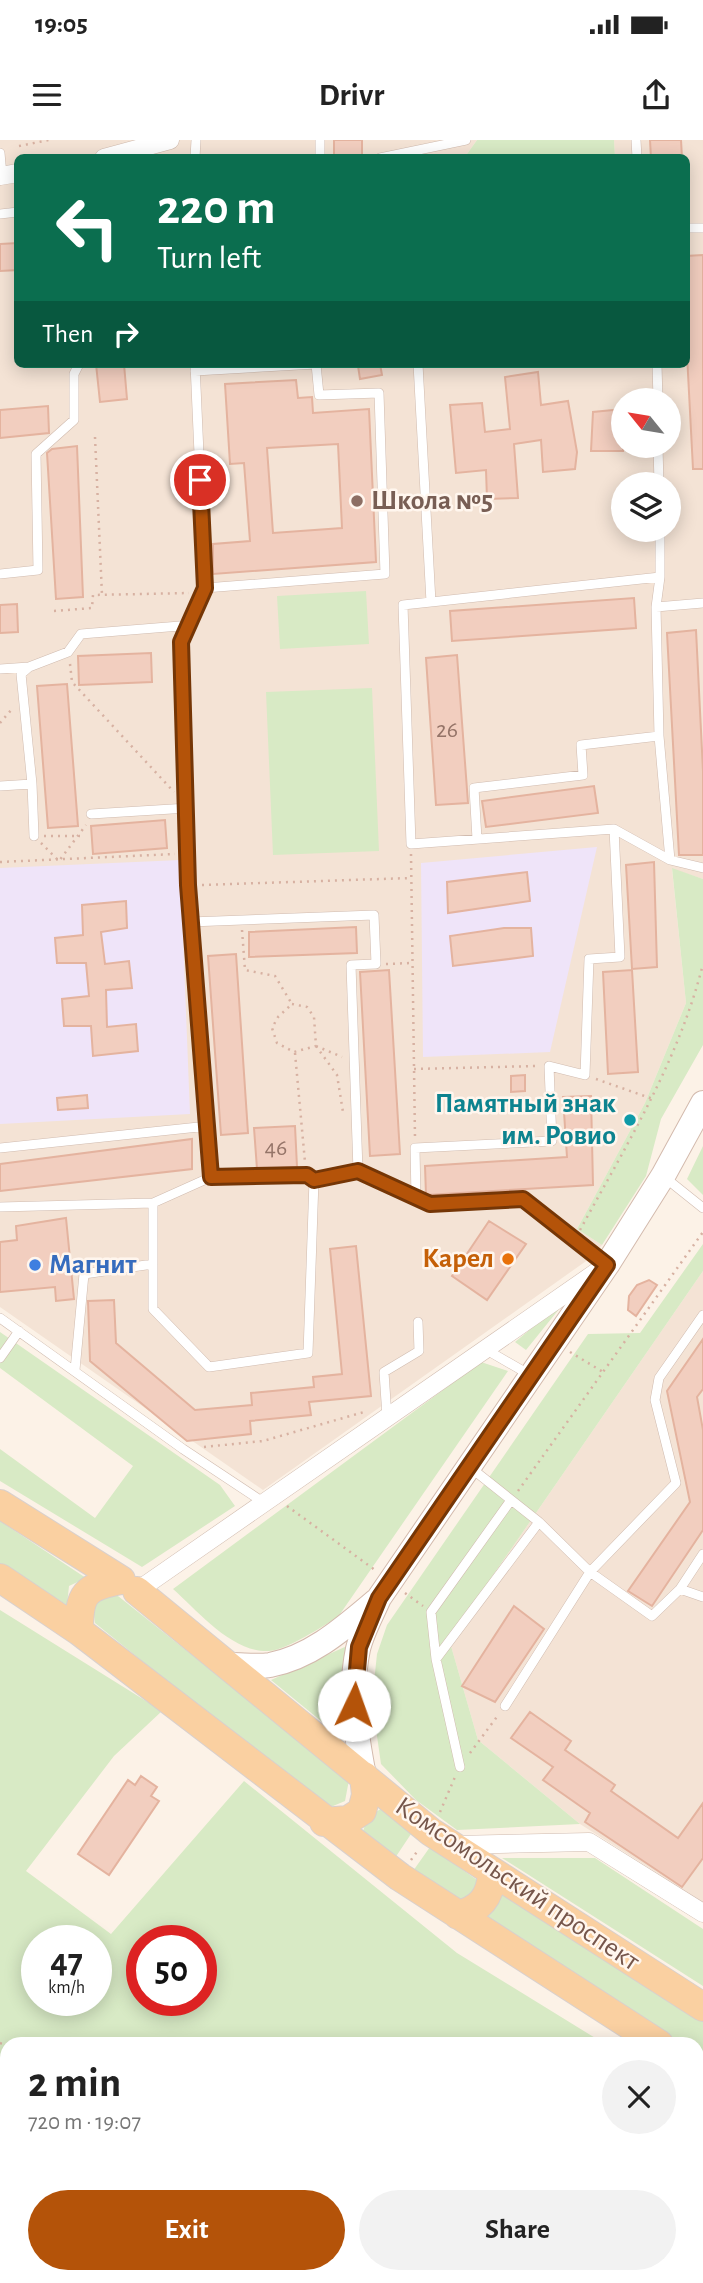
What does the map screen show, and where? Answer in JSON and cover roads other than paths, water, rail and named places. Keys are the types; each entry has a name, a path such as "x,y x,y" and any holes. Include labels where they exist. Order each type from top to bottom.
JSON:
{"main road":[{"path":"324,1822 348,1819 362,1811 366,1795 354,1705 355,1679 359,1647 385,1590 607,1265 663,1176 703,1103"},
{"name":"Комсомольский проспект","path":"0,1504 129,1585 231,1665 441,1838 492,1874 703,2007"},
{"name":"Комсомольский проспект","path":"0,1578 79,1631 324,1822 400,1877 648,2037"},
{"path":"79,1631 82,1597 94,1585 129,1585"},
{"path":"231,1665 270,1665 302,1653 332,1638 385,1590"},
{"path":"457,1915 476,1910 485,1900 491,1889 492,1874"}],"street":[{"path":"119,154 170,140"},
{"path":"129,1585 268,1499 386,1412 485,1349 607,1265"},
{"path":"441,1838 589,1842 703,1913"}],"lane":[{"path":"399,154 466,140"},
{"path":"0,153 6,175"},
{"path":"0,574 38,570 36,454 74,420 74,374 77,368"},
{"path":"181,642 204,591 195,368"},
{"path":"204,591 385,574 379,393 319,395 316,368"},
{"path":"418,368 431,602"},
{"path":"657,368 657,388"},
{"path":"660,542 660,577 656,607 659,736 670,860"},
{"path":"660,577 403,605 411,844 614,829 670,860 703,868"},
{"path":"656,607 703,603"},
{"path":"0,669 29,667 68,652 81,634 180,626 190,922 211,1177"},
{"path":"29,667 21,674 32,784 34,836"},
{"path":"477,839 474,788 583,775 582,745 659,736"},
{"path":"0,786 32,784"},
{"path":"91,814 188,807"},
{"path":"416,1198 415,1148 552,1141 549,1066 585,1075 589,959 620,957 614,829"},
{"path":"190,922 374,915 376,964 351,965 358,1171"},
{"path":"0,1148 208,1126"},
{"path":"0,1207 153,1203 211,1177 310,1178 358,1171 430,1204 523,1199 607,1265"},
{"path":"663,1176 703,1208"},
{"path":"153,1203 153,1309 209,1367 308,1353 310,1178"},
{"path":"75,1370 84,1274 153,1264"},
{"path":"505,1706 590,1572 676,1483 655,1400 659,1378 703,1315"},
{"path":"0,1318 183,1449 268,1499"},
{"path":"386,1412 383,1373 419,1351 418,1322"},
{"path":"0,1357 19,1331"},
{"path":"485,1349 531,1376"},
{"path":"469,1466 539,1522 590,1572 652,1616 680,1589 703,1554"},
{"path":"460,1767 436,1659 431,1612 512,1500"},
{"path":"436,1659 539,1522"},
{"path":"680,1589 703,1597"}],"place":[{"name":"Школа №5","path":"357,501"},
{"name":"Памятный знак им. Ровио","path":"630,1120"},
{"name":"Карел","path":"508,1259"},
{"name":"Магнит","path":"35,1265"}]}
